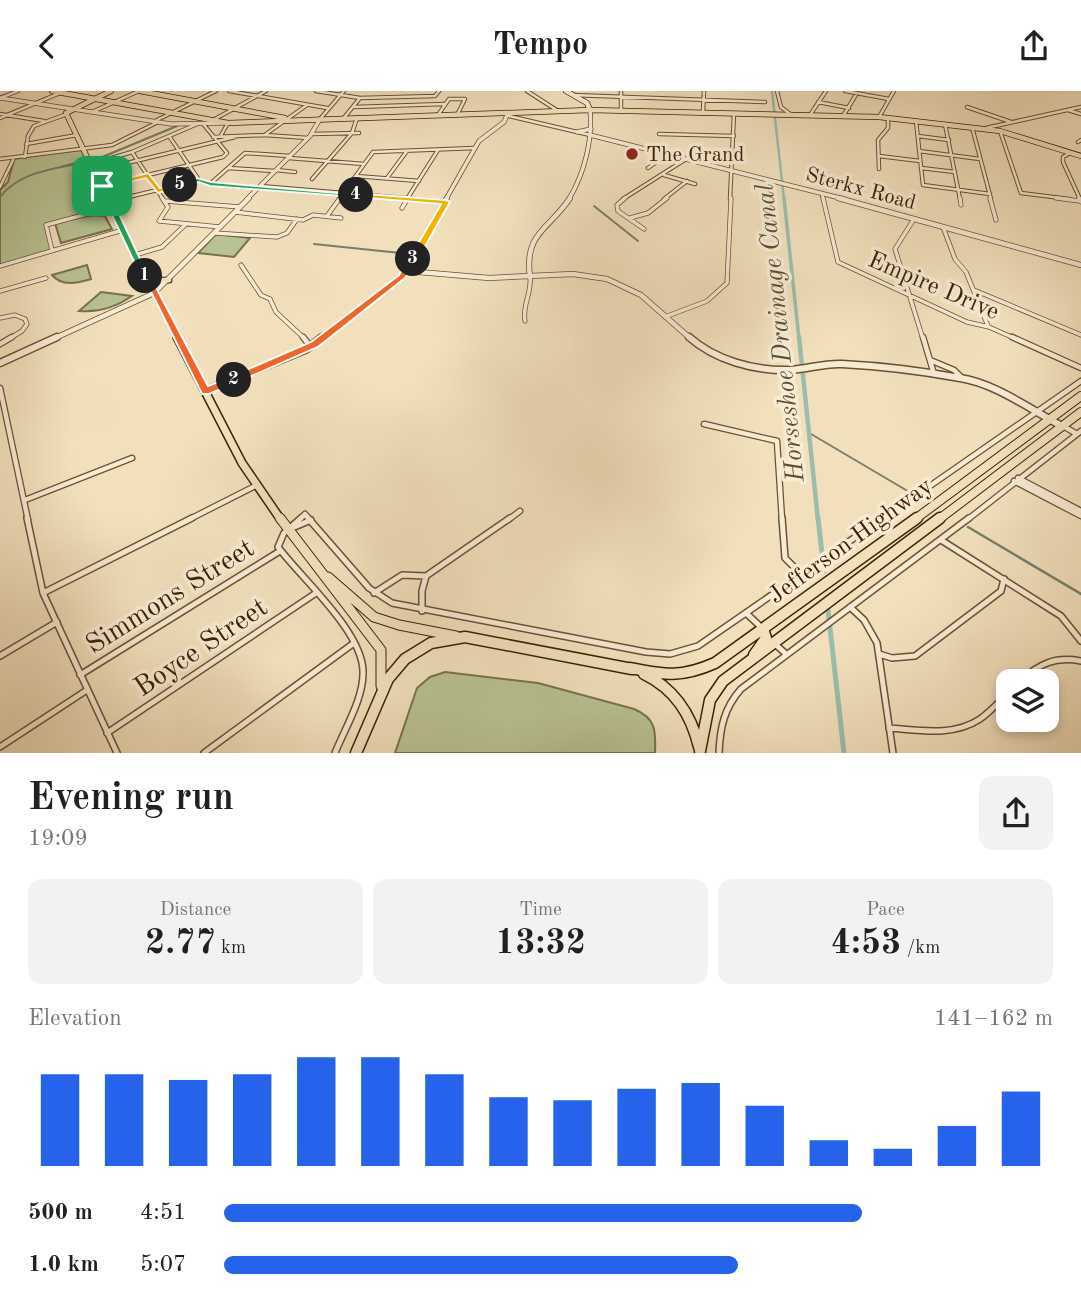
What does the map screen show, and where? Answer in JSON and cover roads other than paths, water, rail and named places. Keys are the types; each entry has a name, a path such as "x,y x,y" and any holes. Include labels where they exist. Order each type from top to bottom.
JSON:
{"highway":[{"name":"Jefferson Highway","path":"465,637 672,676 692,673 715,663 763,629 1081,396"},
{"name":"Jefferson Highway","path":"700,752 709,700 723,681 1081,412"},
{"path":"753,658 766,638 763,629"},
{"path":"356,753 379,693 397,668 416,651 444,639 465,637"},
{"path":"630,668 656,680 682,702 696,732 700,752"}],"main road":[{"path":"52,91 228,123 577,110 880,117 1000,131 1081,156"},
{"path":"111,91 69,112 77,135 113,213 256,486 381,650 383,678 379,693"},
{"path":"139,91 284,119"},
{"path":"566,91 589,110"},
{"path":"148,281 169,280"},
{"path":"320,569 374,617 465,637"}],"street":[{"path":"0,98 18,91"},
{"path":"92,113 139,91"},
{"path":"0,159 120,143 216,91"},
{"path":"229,91 327,108"},
{"path":"204,124 266,91"},
{"path":"316,91 360,98 435,96 439,91"},
{"path":"0,363 154,293 310,136 327,108 344,91"},
{"path":"527,91 558,111"},
{"path":"621,91 621,110"},
{"path":"703,113 704,91"},
{"path":"777,91 781,107 791,115"},
{"path":"810,115 827,91"},
{"path":"845,91 889,99"},
{"path":"880,117 894,91"},
{"path":"0,117 62,92"},
{"path":"843,116 858,92"},
{"path":"572,95 765,102"},
{"path":"0,98 69,112 156,122 228,123"},
{"path":"343,118 360,98"},
{"path":"438,115 444,104 452,98 465,99 457,115"},
{"path":"818,102 849,108"},
{"path":"355,107 444,104"},
{"path":"265,135 284,119 308,105"},
{"path":"967,107 1012,122"},
{"path":"985,129 1081,107"},
{"path":"525,321 522,309 532,288 527,258 530,243 571,196 591,132 589,110"},
{"path":"1067,110 1081,114"},
{"path":"25,157 28,132 44,121 69,112"},
{"path":"664,317 708,300 722,291 727,282 734,113"},
{"path":"205,391 311,347 407,271 485,132 504,122 508,114 577,132 591,132"},
{"path":"6,115 44,121"},
{"path":"0,117 26,118"},
{"path":"312,179 352,133 357,118"},
{"path":"880,169 878,140 888,128 888,118"},
{"path":"916,121 923,185 990,194"},
{"path":"218,140 228,123"},
{"path":"91,164 132,152 197,124"},
{"path":"102,186 223,157 227,153 204,124"},
{"path":"945,124 961,205"},
{"path":"972,127 996,220"},
{"path":"1000,131 1021,193 1081,202"},
{"name":"Sterkx Road","path":"591,132 605,139 790,184 1081,265"},
{"path":"94,171 235,137 359,133"},
{"path":"659,134 734,136"},
{"path":"26,144 77,135"},
{"path":"169,136 200,180 210,184 446,202"},
{"path":"918,137 949,140"},
{"path":"588,142 605,139"},
{"path":"327,216 373,152 475,148"},
{"path":"402,208 439,149"},
{"path":"387,178 407,151"},
{"path":"132,152 164,201 167,209 159,221 221,227"},
{"path":"919,152 980,159"},
{"path":"210,184 245,153 364,164"},
{"path":"648,168 669,153"},
{"path":"1070,153 1062,160 1081,202"},
{"path":"879,156 920,161"},
{"path":"644,229 618,211 618,203 642,184 688,158"},
{"path":"0,187 8,175 13,159"},
{"path":"227,168 295,172"},
{"path":"921,168 955,172"},
{"path":"663,174 695,184"},
{"path":"0,175 8,175"},
{"path":"355,176 419,181"},
{"path":"87,214 79,206 74,194 81,186 98,178"},
{"path":"110,202 200,180"},
{"path":"629,218 648,213 687,181"},
{"name":"Empire Drive","path":"822,193 838,262 968,322 989,327 1081,368"},
{"path":"164,201 240,207"},
{"path":"235,212 297,219 327,216 341,218"},
{"path":"52,250 47,225 87,214 113,213"},
{"path":"215,233 269,238 283,236 297,219"},
{"path":"914,219 895,249 935,375"},
{"path":"135,255 162,247 186,224"},
{"path":"943,227 955,259 967,272 989,327"},
{"path":"0,266 123,230"},
{"path":"241,265 261,295 270,299 273,309 299,330 311,347"},
{"path":"407,271 480,278 573,274 613,281 641,295 688,339 724,359 761,369 790,370 840,364 962,378 984,385 1079,433"},
{"path":"0,291 46,278"},
{"path":"974,290 1081,335"},
{"path":"0,319 20,316 27,324 22,331 0,344"},
{"path":"929,360 954,370 962,378"},
{"path":"335,753 361,679 361,656 316,593 280,551 277,541 305,514 374,593 392,603 422,611 646,652 670,654 698,646 803,576 1081,381"},
{"path":"0,388 43,593 117,753"},
{"path":"704,424 777,442 785,558 803,576"},
{"path":"719,753 721,719 725,709 741,689 1079,433"},
{"path":"25,499 132,458"},
{"path":"1016,480 1081,514"},
{"path":"43,593 256,486"},
{"path":"374,593 406,574 426,576 520,511"},
{"path":"288,530 310,520"},
{"path":"941,540 1061,617 1081,641"},
{"name":"Simmons Street","path":"80,675 280,551"},
{"path":"422,611 422,591 426,576"},
{"path":"879,655 892,658 915,656 1001,591 1004,579"},
{"name":"Boyce Street","path":"107,733 316,593"},
{"path":"849,607 871,631 879,655 893,753"},
{"path":"746,613 763,629"},
{"path":"0,656 57,622"},
{"path":"774,642 786,654"},
{"path":"204,753 354,643"},
{"path":"1032,669 1052,658 1081,661"},
{"name":"Simmons Street","path":"0,747 87,690"},
{"path":"889,728 952,730 981,719 996,705"}],"waterway":[{"name":"Horseshoe Drainage Canal","path":"772,91 784,199"},
{"path":"95,160 177,126"},
{"path":"0,197 8,188 28,176 85,162"},
{"name":"Horseshoe Drainage Canal","path":"784,198 799,339"},
{"path":"594,206 638,241"},
{"path":"314,244 410,254"},
{"name":"Horseshoe Drainage Canal","path":"799,337 818,520"},
{"path":"811,434 911,493"},
{"name":"Horseshoe Drainage Canal","path":"818,518 824,571"},
{"path":"968,527 1081,594"},
{"name":"Horseshoe Drainage Canal","path":"828,610 844,753"}],"place":[{"name":"The Grand","path":"632,154"}]}
